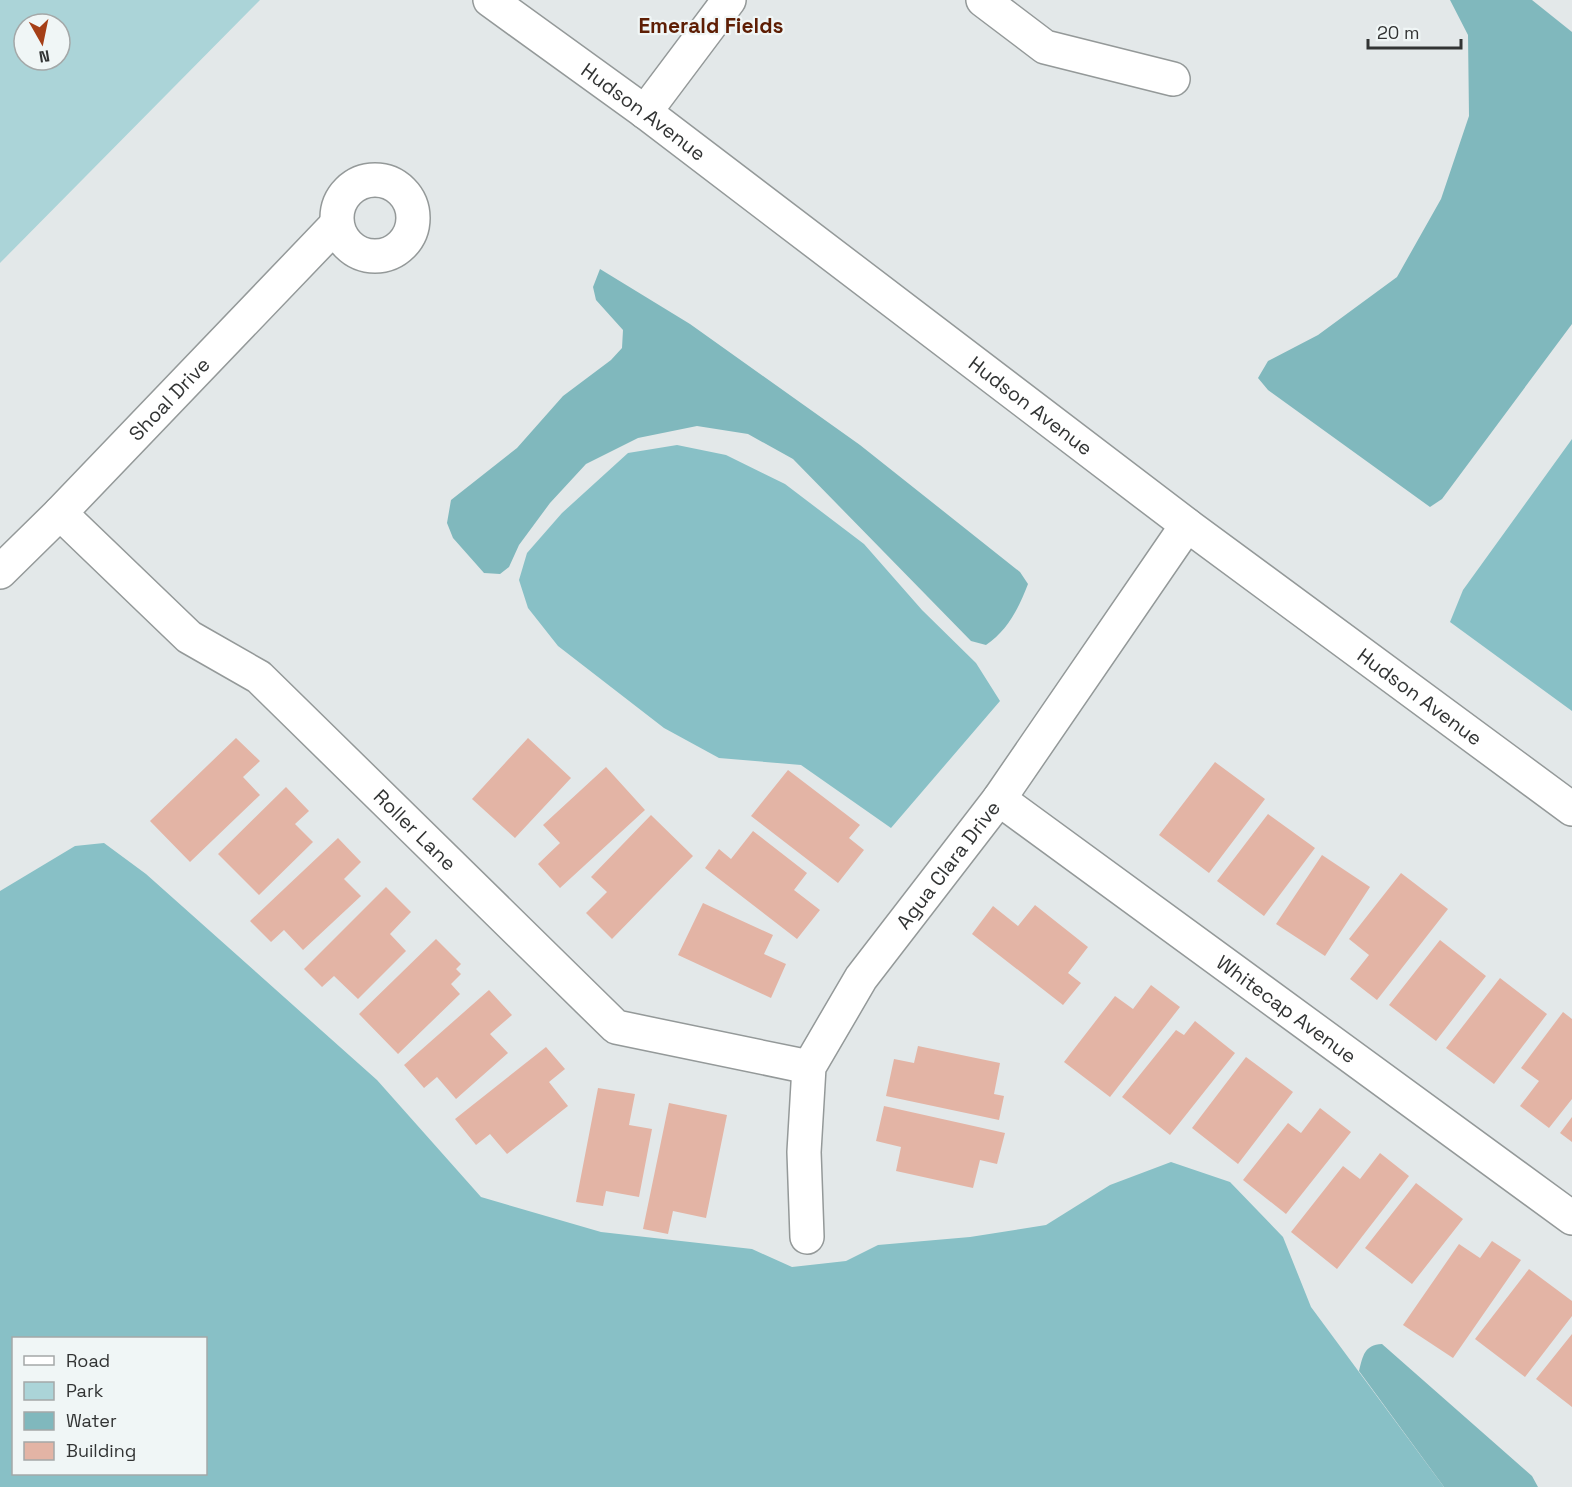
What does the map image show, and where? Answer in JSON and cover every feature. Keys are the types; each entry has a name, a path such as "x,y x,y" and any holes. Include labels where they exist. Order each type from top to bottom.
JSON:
{"street":[{"name":"Hudson Avenue","path":"490,0 645,112 1187,525 1572,810"},
{"path":"645,112 729,0"},
{"path":"983,0 1045,47 1173,79"},
{"name":"Shoal Drive","path":"0,572 60,513 337,224"},
{"name":"Roller Lane","path":"60,513 189,637 259,676 616,1027 809,1067"},
{"name":"Agua Clara Drive","path":"807,1238 804,1152 809,1067 861,978 999,798 1187,525"},
{"name":"Whitecap Avenue","path":"999,798 1572,1218"}],"green space":[{"path":"0,0 260,0 0,263"}],"shaded area":[{"path":"1572,439 1572,711 1450,622 1463,590"},
{"path":"677,445 726,455 785,484 864,544 922,610 976,663 1000,701 891,828 801,765 719,758 664,728 558,646 528,608 519,580 527,553 562,513 628,453"},
{"path":"104,843 146,874 377,1080 481,1197 601,1232 752,1249 792,1267 846,1261 878,1245 970,1237 1046,1225 1110,1185 1171,1162 1230,1182 1283,1237 1311,1307 1444,1487 0,1487 0,891 75,846"}],"water":[{"path":"1450,0 1532,0 1572,32 1572,324 1442,499 1430,507 1268,390 1258,378 1268,361 1318,335 1397,277 1441,199 1469,116 1468,35"},
{"path":"600,269 690,324 860,445 1020,572 1028,584 1021,602 1000,633 986,645 971,641 793,459 748,434 697,426 638,438 586,464 550,503 519,545 509,567 500,574 484,573 453,538 447,523 451,500 517,448 563,396 611,360 622,348 623,330 596,300 593,287"},
{"path":"1382,1344 1532,1476 1538,1487 1444,1487 1359,1371 1365,1352 1371,1347"}],"building":[{"path":"236,738 260,761 243,777 260,795 190,862 150,821"},
{"path":"528,738 571,778 515,838 472,799"},
{"path":"1215,762 1265,799 1209,873 1159,835"},
{"path":"606,767 645,810 560,888 538,864 560,843 543,825"},
{"path":"788,770 860,825 849,838 864,850 838,883 751,816"},
{"path":"286,787 309,811 295,824 313,842 259,895 218,854"},
{"path":"1268,814 1315,848 1264,916 1217,881"},
{"path":"651,815 693,856 612,939 586,913 607,892 591,877"},
{"path":"753,831 807,873 794,890 820,910 797,939 705,868 719,849 731,859"},
{"path":"338,838 361,862 344,879 361,896 303,950 284,930 271,942 250,921"},
{"path":"1322,855 1370,887 1325,956 1276,924"},
{"path":"1401,873 1448,909 1377,1000 1350,979 1369,955 1349,939"},
{"path":"386,887 411,912 390,934 406,951 358,999 334,976 322,987 304,969"},
{"path":"703,903 773,935 764,954 786,964 771,998 678,955"},
{"path":"1035,905 1088,947 1068,973 1081,983 1063,1005 972,934 993,906 1018,926"},
{"path":"436,939 461,964 456,969 461,974 451,984 460,994 398,1054 359,1014"},
{"path":"1440,940 1486,976 1436,1041 1389,1005"},
{"path":"1500,978 1547,1014 1494,1084 1446,1048"},
{"path":"1151,985 1180,1007 1110,1097 1064,1062 1115,996 1133,1009"},
{"path":"489,990 512,1015 490,1034 508,1053 456,1099 437,1077 424,1088 404,1065"},
{"path":"1563,1012 1572,1019 1572,1099 1549,1128 1520,1106 1539,1081 1521,1068"},
{"path":"1195,1021 1235,1053 1170,1135 1122,1097 1176,1030 1184,1035"},
{"path":"918,1046 1000,1063 994,1094 1004,1096 999,1120 886,1096 894,1059 914,1063"},
{"path":"546,1047 565,1069 549,1082 568,1106 507,1154 490,1134 476,1145 455,1119"},
{"path":"1246,1057 1293,1092 1238,1164 1192,1128"},
{"path":"598,1088 635,1094 629,1125 652,1129 639,1197 606,1191 603,1206 576,1202"},
{"path":"669,1103 727,1115 706,1218 673,1211 668,1234 643,1229"},
{"path":"884,1106 1005,1133 997,1164 980,1160 973,1188 896,1171 901,1147 876,1141"},
{"path":"1320,1108 1351,1132 1286,1214 1243,1180 1288,1123 1301,1133"},
{"path":"1572,1117 1572,1142 1560,1133"},
{"path":"1380,1153 1409,1176 1337,1269 1291,1232 1343,1166 1360,1179"},
{"path":"1416,1183 1463,1219 1412,1284 1365,1248"},
{"path":"1492,1241 1521,1260 1453,1358 1403,1325 1459,1244 1480,1258"},
{"path":"1529,1269 1572,1301 1572,1316 1525,1377 1475,1339"},
{"path":"1572,1334 1572,1407 1536,1379"}],"district":[{"name":"Emerald Fields","path":"711,25"}]}
